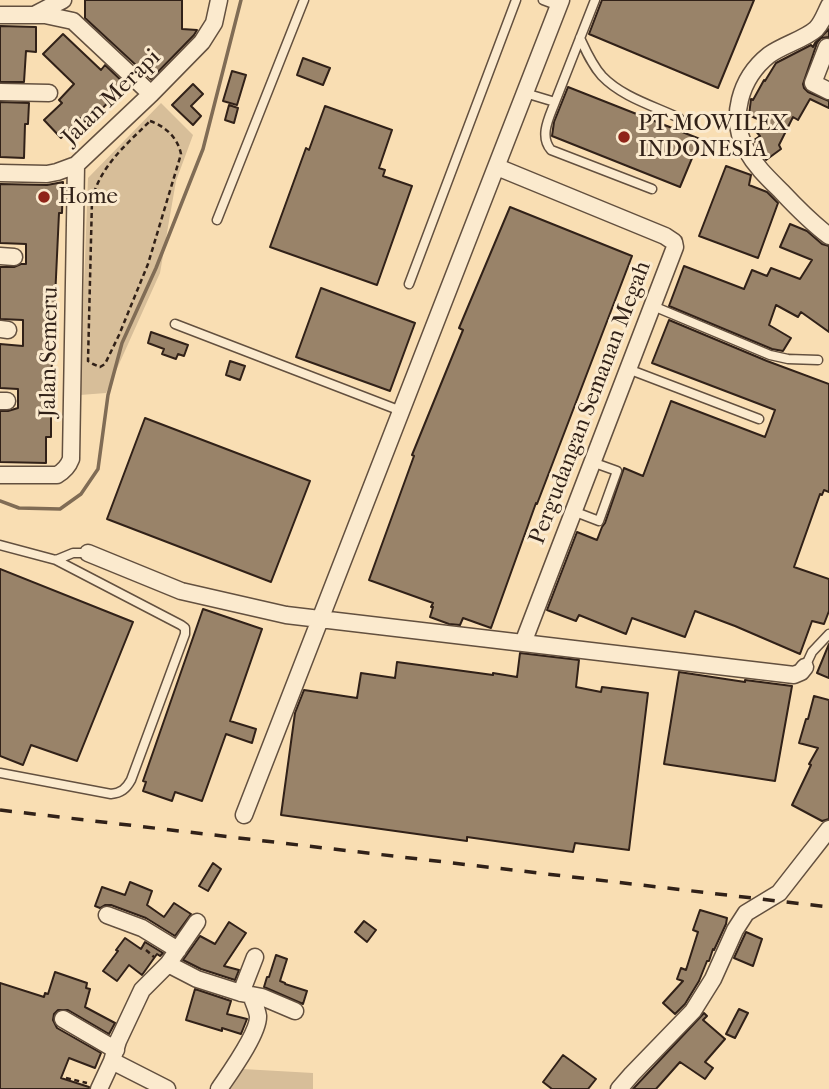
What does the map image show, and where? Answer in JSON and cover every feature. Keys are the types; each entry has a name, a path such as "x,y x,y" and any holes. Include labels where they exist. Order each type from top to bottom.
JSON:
{"street":[{"path":"34,15 63,0"},
{"path":"71,0 73,21"},
{"name":"Jalan Merapi","path":"0,173 47,174 76,165 151,94 209,33 219,0"},
{"path":"244,816 560,3"},
{"path":"829,6 818,27 769,55 752,73 740,97 738,123 744,145 757,165 798,209 829,236"},
{"path":"0,15 45,15 73,21 151,94"},
{"path":"807,34 828,47 813,83 829,91"},
{"path":"0,92 49,93"},
{"name":"Jalan Semeru","path":"0,475 57,475 69,466 71,459 76,165"},
{"name":"Pergudangan Semanan Megah","path":"497,167 674,243 674,252 523,643"},
{"path":"88,552 181,591 321,620 794,675 805,667"},
{"path":"619,1089 699,1003 746,913 779,893 829,829"},
{"path":"107,915 142,928 178,950"},
{"path":"100,1087 142,990 168,964 197,922"},
{"path":"219,1089 257,1025 257,1011 246,994 255,957"},
{"path":"168,964 197,979 262,997 295,1011"},
{"path":"63,1019 114,1056 167,1089"}],"lane":[{"path":"217,220 304,0"},
{"path":"409,284 516,0"},
{"path":"543,0 560,3"},
{"path":"595,0 546,127 547,145 551,150 652,189"},
{"path":"580,38 593,63 613,85 679,118"},
{"path":"525,93 555,102"},
{"path":"653,306 770,355 788,359 818,360"},
{"path":"175,324 401,411"},
{"path":"628,369 759,419"},
{"path":"573,511 598,521 617,471 592,462"},
{"path":"0,545 56,560 185,628 131,780 124,790 111,793 0,773"},
{"path":"56,560 73,553 88,552"},
{"path":"805,667 812,652 829,634"}],"path":[{"path":"150,121 171,133 180,146 181,154 148,264 133,302 104,364 93,365 88,361 92,200 106,166 150,121"},
{"path":"66,1078 100,1087"}],"shaded area":[{"path":"161,103 193,135 176,181 160,273 106,393 80,395 88,178"},
{"path":"225,1068 313,1073 313,1089 213,1089"}],"building":[{"path":"85,0 182,0 182,29 197,30 151,79 85,18"},
{"name":"PT MOWILEX INDONESIA","path":"602,0 754,0 718,88 589,34"},
{"path":"0,26 36,27 36,52 26,51 24,82 0,82"},
{"path":"829,29 829,37 821,38 817,43 803,84 808,92 829,101 829,108 810,99 798,120 793,117 779,145 781,149 766,160 754,140 760,136 754,129 764,122 749,115 751,99 753,100 776,63 811,45 813,47 815,43"},
{"path":"63,34 101,70 105,65 125,84 88,124 80,118 61,138 44,120 62,103 59,100 74,84 43,54"},
{"path":"303,58 330,68 323,85 297,75"},
{"path":"232,71 246,75 237,105 223,101"},
{"path":"193,84 203,94 191,106 201,116 193,125 172,105"},
{"name":"PT MOWILEX INDONESIA","path":"568,87 700,139 680,187 552,136 554,122"},
{"path":"0,102 29,103 24,158 0,157"},
{"path":"229,105 238,108 234,123 225,120"},
{"path":"325,106 392,130 379,168 385,170 383,176 412,186 377,285 270,247 306,148 309,150"},
{"path":"726,166 751,175 749,185 767,192 778,203 758,258 699,236"},
{"path":"63,182 62,213 59,213 51,437 46,437 46,463 0,462 0,411 18,408 18,389 0,388 0,344 23,346 23,320 0,319 0,267 26,264 26,244 0,243 0,184 47,185"},
{"path":"510,207 632,256 536,503 491,628 463,618 460,625 449,624 430,617 433,603 369,580 414,456 412,455 463,330 459,328"},
{"path":"790,224 807,231 822,244 829,246 829,332 801,312 798,317 776,305 769,325 791,338 783,351 772,349 669,306 684,266 744,289 752,270 767,276 771,268 800,279 812,260 780,247"},
{"path":"321,288 415,323 390,391 296,357"},
{"path":"669,320 829,384 829,492 824,490 822,495 820,494 794,567 829,579 829,611 824,624 812,621 800,654 695,611 685,637 632,618 626,634 579,615 576,621 547,610 577,532 597,540 624,468 643,476 671,401 765,437 775,410 652,363"},
{"path":"151,332 188,345 184,356 178,354 176,359 162,354 164,349 148,343"},
{"path":"230,361 245,366 240,380 226,375"},
{"path":"145,418 310,481 271,582 107,519"},
{"path":"0,569 133,622 77,761 31,745 23,765 0,756"},
{"path":"203,609 262,629 230,721 256,729 252,743 226,734 202,801 175,792 172,801 143,791 146,782 143,781"},
{"path":"829,644 829,678 817,673"},
{"path":"520,653 579,660 576,687 601,692 602,687 648,693 629,850 575,843 573,852 467,837 467,841 281,815 295,713 304,690 357,698 361,673 395,678 397,662 517,677"},
{"path":"679,672 792,686 775,781 664,764"},
{"path":"814,696 829,700 829,819 822,821 792,805 818,748 799,743"},
{"path":"213,863 221,869 208,891 199,886"},
{"path":"130,882 152,891 147,905 164,917 174,903 191,914 175,936 146,918 111,905 100,908 95,906 102,887 125,895"},
{"path":"700,910 727,918 726,924 699,981 685,1004 675,1014 663,1003 683,981 677,979 681,968 686,970 698,932 693,930"},
{"path":"364,921 376,930 367,942 355,932"},
{"path":"229,922 246,933 224,966 239,970 235,980 183,960 200,936 215,944"},
{"path":"746,932 762,939 753,966 734,958"},
{"path":"125,938 141,949 145,942 163,953 160,956 157,954 142,975 129,965 117,981 103,971"},
{"path":"276,955 287,959 280,981 307,991 303,1004 264,987"},
{"path":"55,972 87,983 86,988 90,989 85,1007 115,1023 109,1034 68,1010 58,1010 54,1014 53,1020 57,1028 101,1053 95,1068 69,1058 61,1078 89,1089 0,1089 0,983 44,997 45,993 48,994"},
{"path":"195,989 231,1001 227,1014 247,1019 241,1034 186,1020"},
{"path":"739,1009 748,1013 735,1038 726,1034"},
{"path":"704,1013 707,1016 703,1020 725,1039 705,1062 713,1068 705,1079 680,1062 656,1089 633,1089"},
{"path":"563,1055 596,1079 588,1089 552,1089 543,1082"}],"waterway":[{"path":"0,501 19,508 60,509 81,494 98,469 108,395 122,343 156,268 203,149 241,0"}],"railway":[{"path":"0,810 829,907"}],"place":[{"name":"PT MOWILEX INDONESIA","path":"624,137"},
{"name":"Home","path":"44,197"}]}
